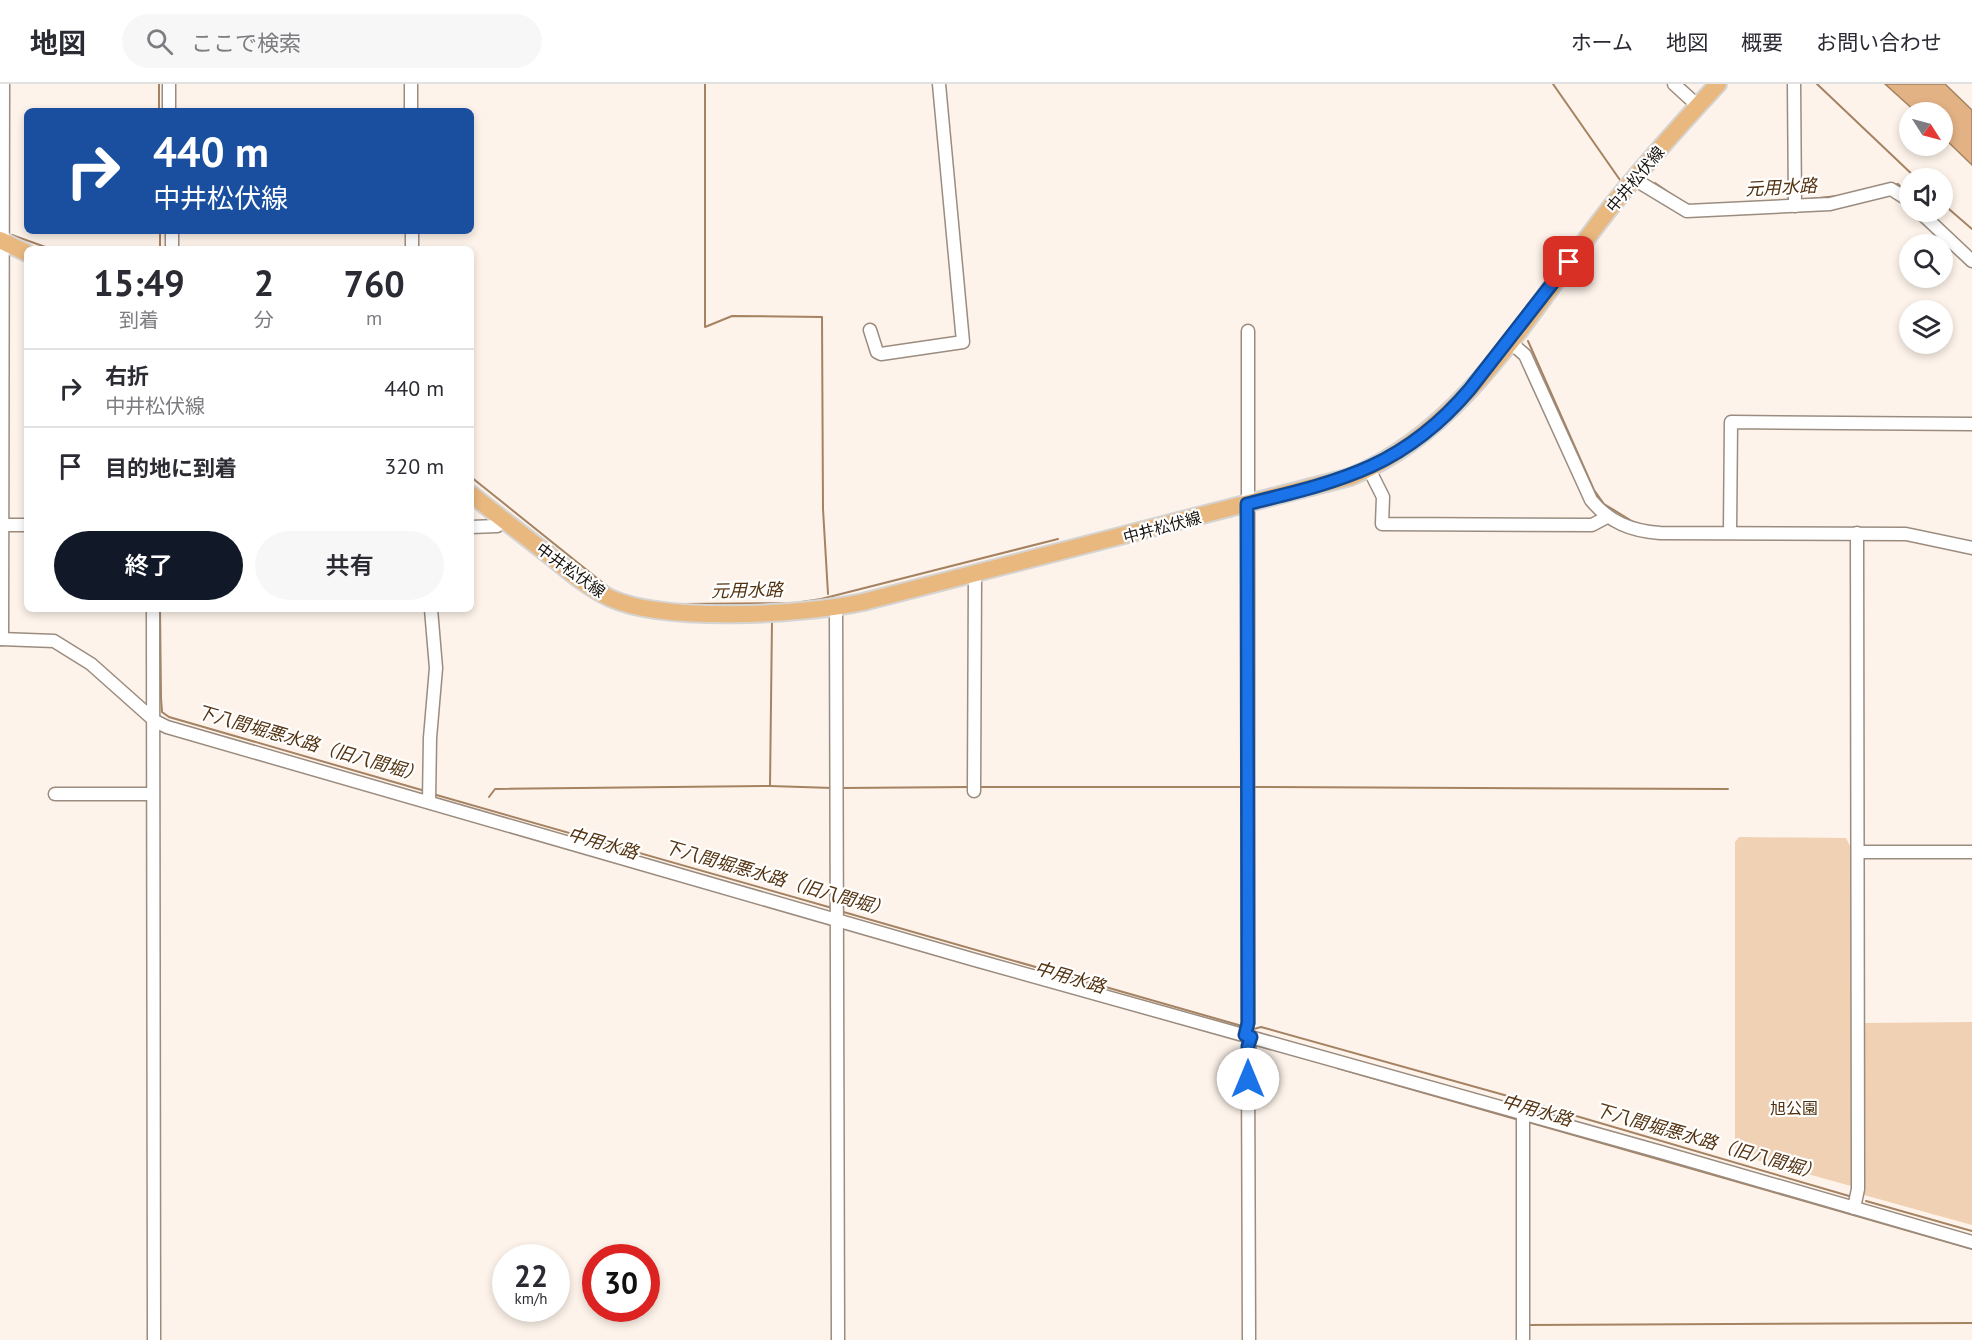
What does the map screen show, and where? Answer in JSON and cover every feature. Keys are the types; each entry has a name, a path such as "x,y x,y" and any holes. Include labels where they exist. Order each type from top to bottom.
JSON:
{"main road":[{"name":"中井松伏線","path":"474,496 590,586 608,597 632,606 653,611 800,612 836,608 1332,483 1369,470 1405,449 1437,424 1454,407 1634,179 1718,84"},
{"path":"2,241 24,252"}],"street":[{"path":"3,84 1,639 54,641 91,664 155,721 167,727 1248,1040 1523,1113 1972,1242"},
{"path":"169,84 169,108"},
{"path":"411,84 411,108"},
{"path":"870,330 877,352 881,354 963,342 939,84"},
{"path":"1674,84 1698,106"},
{"path":"1794,84 1795,206"},
{"path":"1634,179 1687,211 1830,204 1891,189 1899,194"},
{"path":"1931,222 1972,261"},
{"path":"1248,331 1249,1340"},
{"path":"1509,340 1525,355 1588,494 1607,517 1646,532 1906,534 1972,548"},
{"path":"1730,532 1731,422 1972,424"},
{"path":"1369,470 1383,497 1382,524 1592,525 1607,517"},
{"path":"474,527 497,526 503,519"},
{"path":"1,525 24,525"},
{"path":"1854,1209 1858,1195 1857,533"},
{"path":"974,791 975,574"},
{"path":"836,608 838,1340"},
{"path":"153,612 155,721 152,794 154,1340"},
{"path":"429,802 436,668 431,612"},
{"path":"55,794 152,794"},
{"path":"1859,852 1972,852"},
{"path":"1523,1113 1523,1340"}],"green space":[{"name":"旭公園","path":"1739,837 1846,838 1851,848 1855,1183 1851,1186 1735,1154 1735,842"},
{"name":"旭公園","path":"1972,1022 1972,1225 1864,1195 1865,1023"}],"shaded area":[{"path":"1885,84 1945,84 1972,110 1972,165 1953,147 1953,102 1905,102"}],"waterway":[{"name":"下八間堀悪水路（旧八間堀）","path":"159,84 159,108"},
{"path":"705,84 705,327 732,316 822,317 823,509 828,594"},
{"path":"1553,84 1620,180"},
{"path":"1817,84 1905,168"},
{"name":"元用水路","path":"1655,183 1680,200"},
{"name":"元用水路","path":"1893,185 1899,185"},
{"name":"元用水路","path":"1810,199 1837,196"},
{"path":"1953,213 1972,229"},
{"name":"下八間堀悪水路（旧八間堀）","path":"160,234 160,246"},
{"name":"元用水路","path":"12,235 43,246"},
{"path":"1528,341 1594,490 1604,504 1635,523"},
{"name":"元用水路","path":"474,479 613,591"},
{"name":"元用水路","path":"679,604 795,603 821,599 1058,539"},
{"name":"下八間堀悪水路（旧八間堀）","path":"160,612 162,712 169,717 425,791"},
{"path":"770,786 772,621"},
{"path":"489,797 495,789 770,786 833,788"},
{"path":"842,788 968,787"},
{"path":"977,787 1244,787"},
{"path":"1253,787 1728,789"},
{"name":"下八間堀悪水路（旧八間堀）","path":"433,794 832,908"},
{"name":"下八間堀悪水路（旧八間堀）","path":"840,911 1242,1026"},
{"name":"下八間堀悪水路（旧八間堀）","path":"1254,1029 1261,1027 1515,1098"},
{"name":"中用水路","path":"1337,1068 1519,1120"},
{"name":"下八間堀悪水路（旧八間堀）","path":"1525,1101 1849,1196"},
{"name":"下八間堀悪水路（旧八間堀）","path":"1532,1111 1534,1104"},
{"name":"中用水路","path":"1528,1122 1972,1249"},
{"name":"下八間堀悪水路（旧八間堀）","path":"1866,1201 1972,1231"},
{"path":"1528,1325 1972,1323"}],"route":[{"path":"1248,1079 1248,1046 1251,1037 1245,1035 1248,1023 1247,504 1320,486 1369,470 1419,439 1437,424 1470,389 1569,262"}]}
